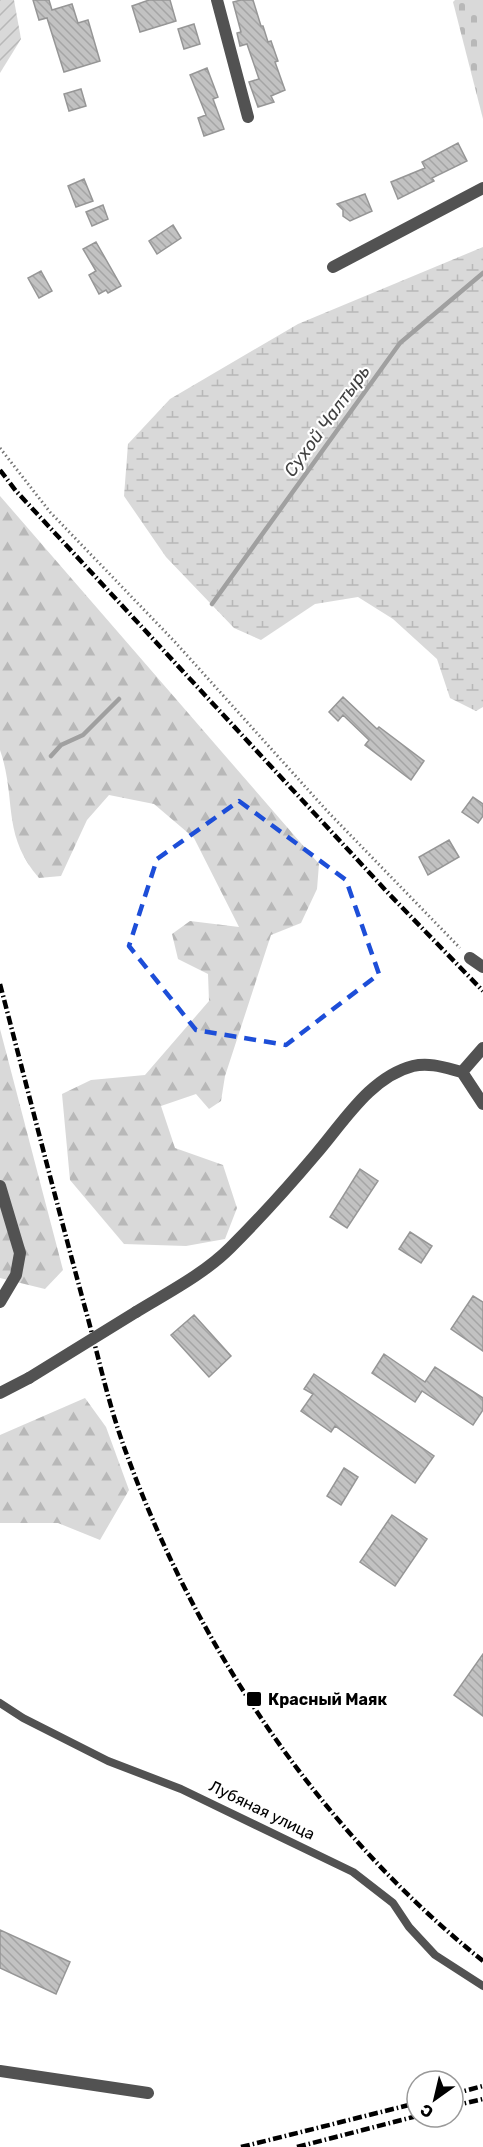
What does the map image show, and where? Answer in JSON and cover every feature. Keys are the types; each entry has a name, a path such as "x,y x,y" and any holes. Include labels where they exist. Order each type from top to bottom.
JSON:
{"street":[{"path":"217,0 248,117"},
{"path":"333,267 483,188"},
{"path":"470,958 483,967"},
{"path":"462,1072 483,1048"},
{"path":"0,1393 29,1378 181,1284 228,1250 316,1155 364,1097 389,1078 413,1066 435,1065 462,1072 483,1104"},
{"path":"0,1186 20,1253 16,1275 0,1302"},
{"path":"0,2071 148,2093"}],"lane":[{"name":"Лубяная улица","path":"0,1703 23,1718 108,1761 181,1789 353,1872 393,1903 409,1927 435,1955 483,1986"}],"path":[{"path":"0,448 13,468 50,512 175,642 328,812 470,958"}],"highlighted area":[{"path":"239,801 346,880 379,974 286,1045 196,1030 129,946 157,859"}],"green space":[{"path":"0,0 14,0 21,39 0,73"},
{"path":"455,0 483,0 483,119 453,2"},
{"path":"483,247 483,707 476,711 450,698 437,659 393,619 358,597 315,604 261,640 234,628 166,557 124,496 128,444 170,399 298,324"},
{"path":"0,496 319,864 317,889 301,923 271,935 225,1076 221,1101 209,1109 196,1094 161,1106 175,1148 223,1165 237,1208 225,1239 186,1246 124,1244 70,1180 62,1094 91,1080 145,1075 209,1001 208,974 178,959 172,934 190,921 239,927 194,838 154,804 109,795 87,820 61,876 39,878 27,862 14,831 8,784 0,750"},
{"path":"0,1029 63,1270 45,1289 0,1278"},
{"path":"85,1398 106,1427 129,1490 100,1540 58,1523 0,1523 0,1435"}],"building":[{"path":"33,0 49,0 52,10 72,4 78,23 88,20 100,61 64,72 47,18 39,20"},
{"path":"149,0 170,0 176,21 140,32 132,6"},
{"path":"253,0 268,42 271,41 278,61 275,62 285,90 271,96 274,102 258,107 249,82 259,79 247,44 240,46 237,33 241,32 233,2"},
{"path":"194,24 200,44 184,49 178,29"},
{"path":"207,68 218,97 213,99 224,129 204,136 198,118 206,115 190,75"},
{"path":"81,89 86,106 69,111 64,94"},
{"path":"458,143 467,161 432,178 434,181 398,199 391,182 425,168 422,162"},
{"path":"84,179 93,201 76,207 68,186"},
{"path":"365,194 372,211 350,221 343,216 343,210 337,204"},
{"path":"103,205 108,219 92,226 86,212"},
{"path":"173,225 181,238 157,254 149,241"},
{"path":"96,242 121,286 108,293 106,290 99,294 89,275 96,271 83,249"},
{"path":"41,271 52,291 39,298 28,278"},
{"path":"343,697 377,729 379,727 424,761 411,780 365,745 369,740 343,715 338,721 329,712"},
{"path":"473,797 483,804 483,816 478,823 462,812"},
{"path":"449,840 459,857 428,875 419,857"},
{"path":"360,1169 378,1181 347,1228 330,1217"},
{"path":"410,1232 432,1246 421,1263 399,1249"},
{"path":"473,1296 483,1302 483,1351 451,1329"},
{"path":"194,1315 231,1356 209,1377 171,1335"},
{"path":"384,1354 425,1382 435,1367 483,1398 483,1410 473,1425 422,1391 415,1402 372,1373"},
{"path":"314,1374 434,1456 415,1483 335,1426 331,1432 301,1411 313,1394 304,1389"},
{"path":"344,1468 358,1477 341,1505 327,1496"},
{"path":"392,1515 427,1539 395,1586 360,1562"},
{"path":"483,1654 483,1716 454,1695"},
{"path":"0,1930 70,1962 56,1994 0,1968"}],"waterway":[{"name":"Сухой Чалтырь","path":"212,604 400,343 483,273"},
{"name":"Сухой Чалтырь","path":"51,756 61,745 83,735 119,699"}],"railway":[{"path":"0,470 16,491 390,895 483,991"},
{"path":"0,984 117,1427 152,1518 186,1590 224,1660 267,1727 315,1792 367,1852 423,1909 483,1961"},
{"path":"465,2091 483,2086"},
{"path":"465,2103 483,2099"},
{"path":"241,2147 405,2106"},
{"path":"297,2147 405,2119"}],"place":[{"name":"Красный Маяк","path":"254,1699"}]}
